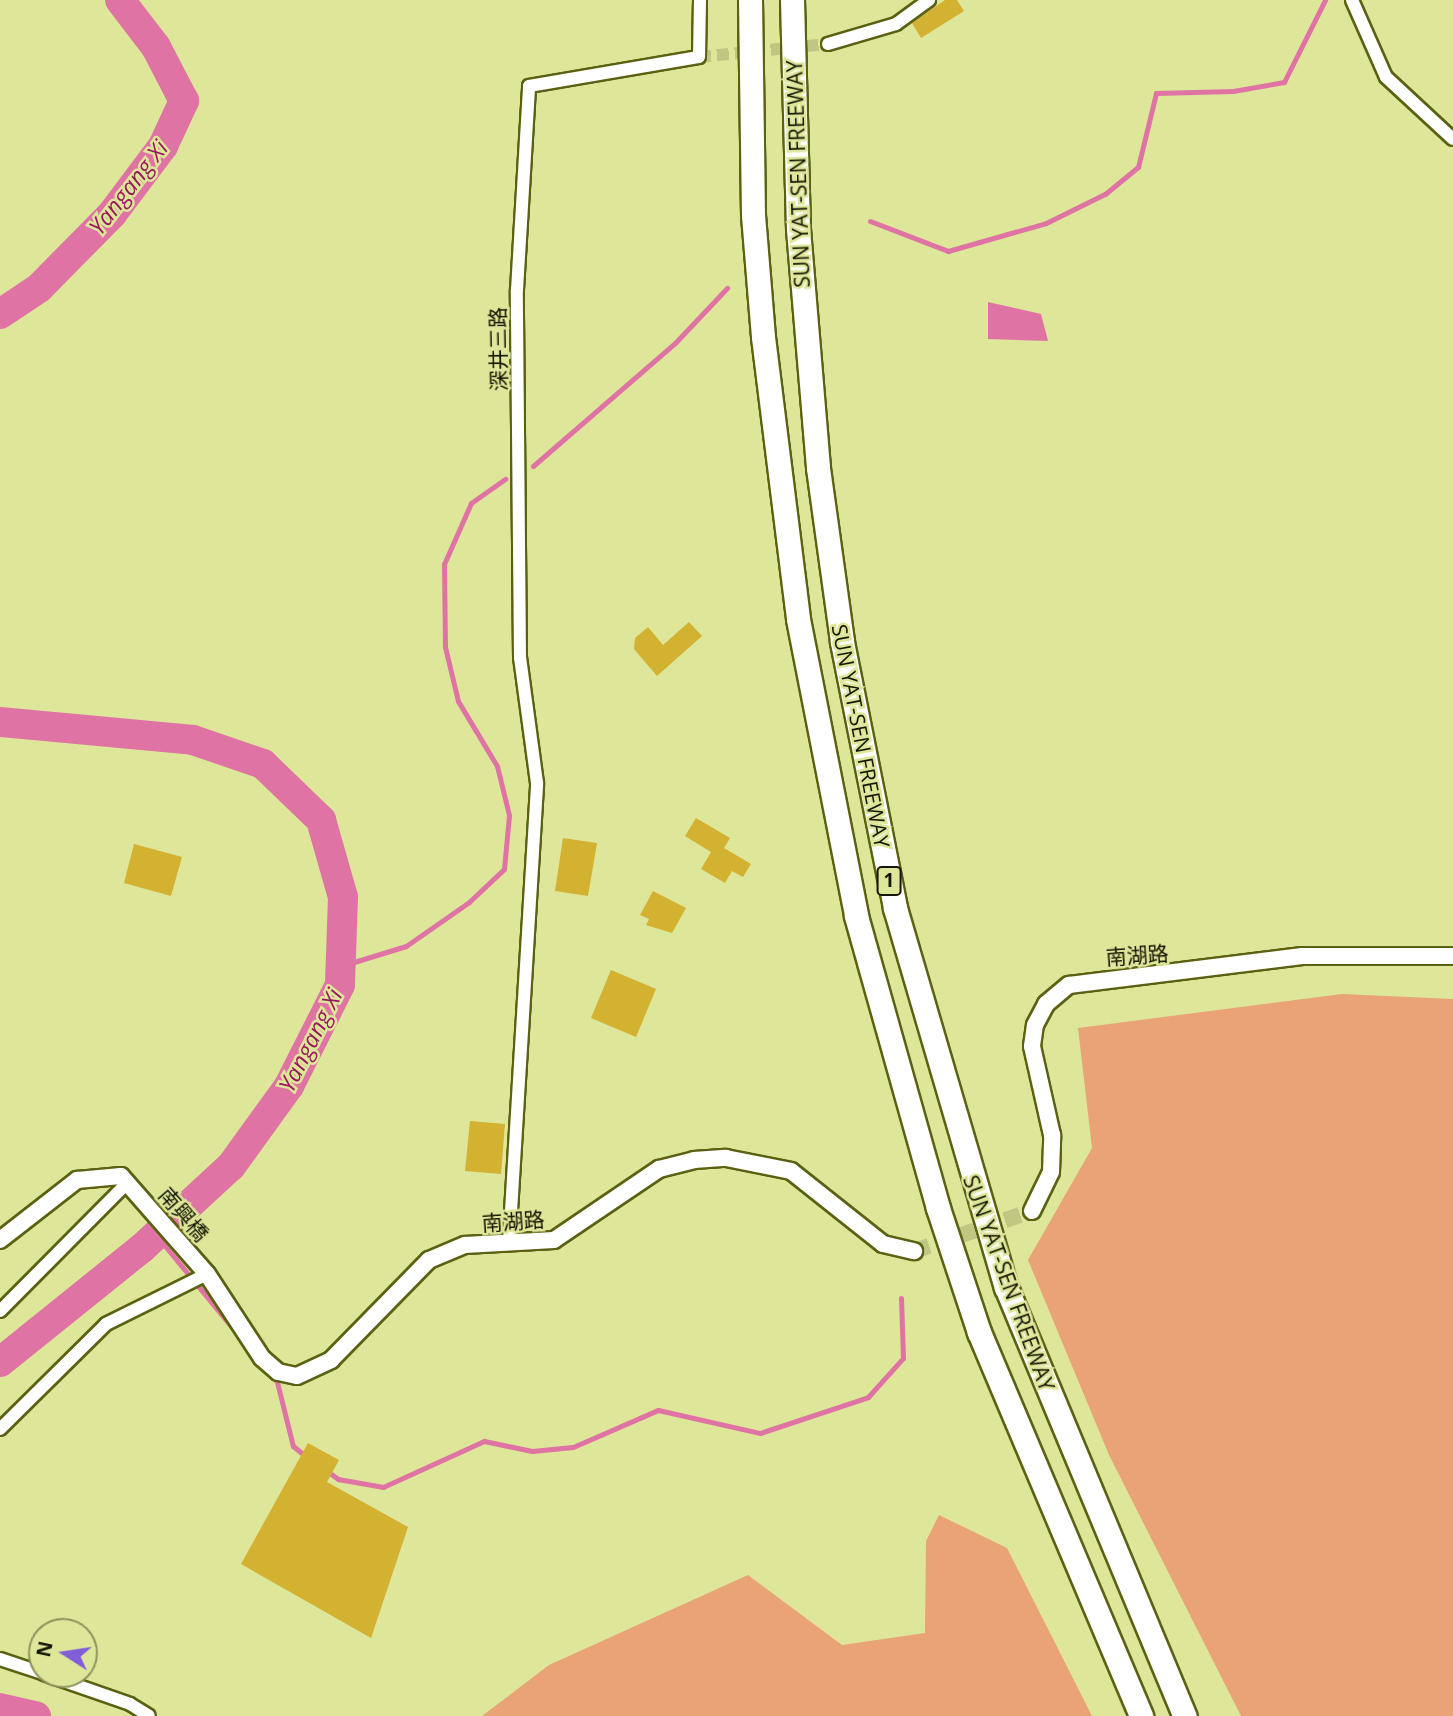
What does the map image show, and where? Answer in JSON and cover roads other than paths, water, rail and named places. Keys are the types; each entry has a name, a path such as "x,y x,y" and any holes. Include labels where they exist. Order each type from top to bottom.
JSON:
{"highway":[{"name":"SUN YAT-SEN FREEWAY","path":"750,0 753,215 764,350 798,619 856,916 938,1208 979,1332 1141,1716"},
{"name":"SUN YAT-SEN FREEWAY","path":"792,0 798,229 817,454 842,642 883,855 957,1133 1006,1287 1185,1716"}],"street":[{"name":"深井三路","path":"509,1244 537,783 520,658 517,290 528,86 699,57 700,0"},
{"path":"828,44 896,24 929,0"},
{"path":"1352,0 1386,77 1453,139"},
{"name":"南湖路","path":"1032,1211 1051,1172 1052,1135 1032,1046 1035,1025 1046,1004 1069,985 1302,956 1453,956"},
{"name":"南湖路","path":"207,1274 262,1358 278,1372 297,1376 331,1360 429,1260 465,1245 554,1240 659,1169 726,1158 791,1171 883,1244 914,1251"},
{"path":"0,1240 77,1180 121,1176 128,1182 0,1311"},
{"name":"南興橋","path":"128,1182 207,1274"},
{"path":"0,1429 106,1324 207,1274"},
{"path":"0,1659 28,1669"},
{"path":"84,1688 130,1704 149,1716"}],"waterway":[{"name":"Yangang Xi","path":"0,314 39,288 112,214 163,146 184,101 156,47 120,0"},
{"path":"870,221 948,251 1046,223 1105,194 1138,167 1156,93 1233,91 1284,82 1325,0"},
{"path":"533,466 675,343 727,288"},
{"path":"341,966 406,946 469,902 504,869 509,815 497,766 458,701 445,647 444,564 471,503 505,479"},
{"name":"Yangang Xi","path":"0,722 193,740 263,764 321,820 343,897 340,985 289,1086 231,1166 142,1248 0,1362"},
{"path":"156,1235 277,1382 293,1446 308,1458"},
{"path":"327,1471 338,1479 383,1487 484,1441 532,1451 573,1447 658,1410 760,1433 868,1397 903,1358 901,1298"},
{"name":"Yangang Xi","path":"0,1708 36,1716"}],"tunnel":[{"path":"699,57 828,44"},
{"path":"914,1251 1032,1211"}]}
